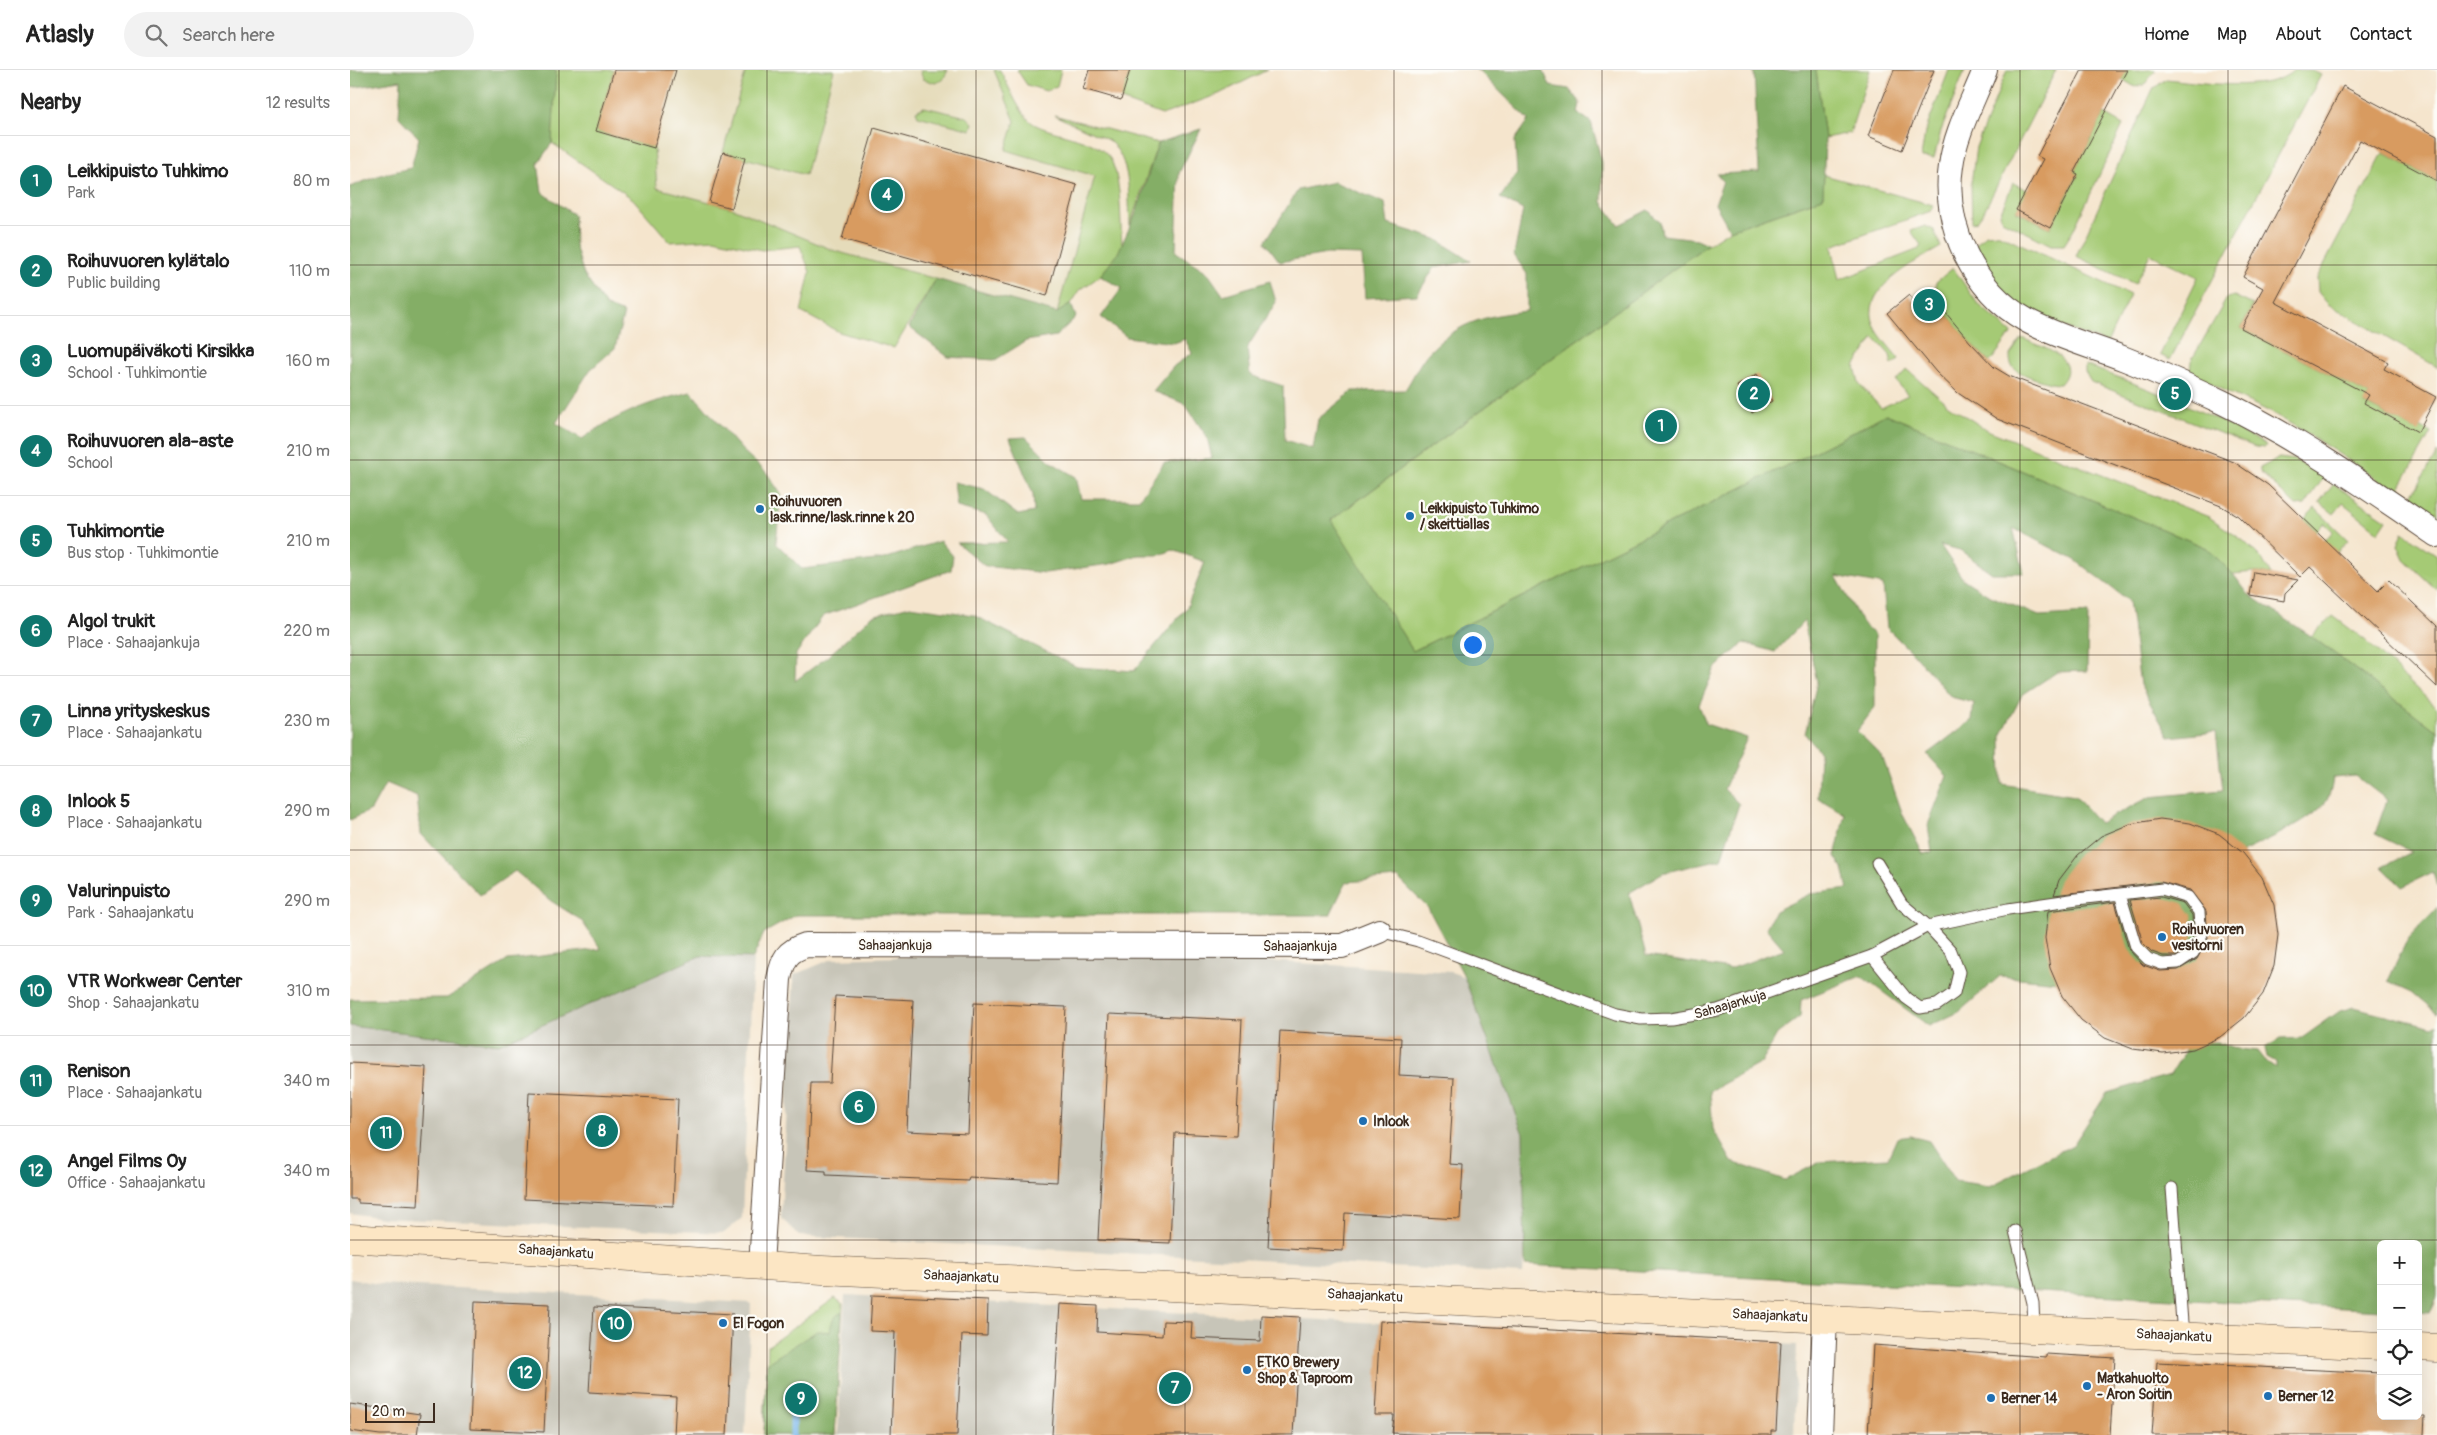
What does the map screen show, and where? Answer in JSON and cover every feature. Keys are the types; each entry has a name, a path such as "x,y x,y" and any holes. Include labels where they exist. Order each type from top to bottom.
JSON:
{"main road":[{"name":"Sahaajankatu","path":"350,1238 762,1265 1128,1285 1280,1290 2377,1346"},
{"path":"2422,1347 2437,1348"}],"street":[{"path":"1985,70 1952,156 1949,192 1951,212 1964,250 1982,282 2000,301 2027,321 2159,374 2258,420 2313,451 2437,535"},
{"name":"Sahaajankuja","path":"762,1265 779,979 782,966 793,949 806,945 1342,946 1379,931"},
{"path":"1820,1435 1826,1318"}],"lane":[{"path":"1872,956 1906,998 1920,1008 1937,1005 1954,993 1959,972 1951,951 1928,926 1902,904 1877,863"},
{"name":"Sahaajankuja","path":"1379,931 1418,941 1615,1014 1641,1019 1671,1018 1718,1010 1872,956 1928,926 2008,909 2120,894 2162,889 2188,897 2198,912 2201,939 2193,953 2178,963 2162,964 2148,959 2136,947 2120,894"},
{"path":"2172,1188 2183,1336"},
{"path":"2015,1231 2033,1303 2034,1328"}],"shaded area":[{"path":"572,70 994,70 1015,121 1006,150 1095,176 1057,313 835,251 732,208 638,182 556,136"},
{"path":"1092,951 1451,972 1501,990 1532,1124 1523,1274 799,1236 781,1218 794,975 832,959"},
{"path":"700,956 753,958 742,1218 724,1233 382,1218 350,1213 350,1026 499,1044"},
{"path":"350,1279 379,1284 751,1303 745,1435 350,1435"},
{"path":"845,1295 1797,1345 1794,1435 838,1435"}],"green space":[{"path":"350,70 556,70 552,143 538,163 542,192 574,215 575,245 584,275 606,306 624,313 615,348 590,370 556,423 582,439 620,416 662,400 691,392 742,450 766,472 781,494 776,543 802,569 884,559 940,541 953,556 951,570 823,616 796,654 795,681 827,657 872,616 910,606 973,615 1077,667 1134,671 1187,607 1205,562 1173,550 1159,555 1138,555 1110,564 1045,573 985,566 957,543 1008,542 986,515 957,507 954,482 984,489 1018,515 1034,512 1033,494 1010,438 1026,437 1051,462 1076,477 1081,499 1139,499 1164,463 1212,458 1207,437 1185,404 1153,391 1174,366 1192,353 1185,339 1174,343 1127,337 1101,317 1122,288 1100,276 1117,255 1137,211 1158,143 1201,129 1179,173 1176,252 1207,272 1223,295 1270,281 1276,302 1247,348 1250,375 1283,386 1285,440 1313,449 1318,419 1353,391 1405,390 1426,355 1452,333 1486,318 1527,311 1527,274 1514,255 1523,210 1500,198 1517,174 1515,140 1529,120 1476,70 1543,70 1550,86 1569,89 1580,103 1578,113 1591,122 1602,162 1602,202 1619,225 1648,210 1660,222 1662,235 1697,239 1708,244 1331,520 1413,651 1840,439 1886,414 2207,548 2233,574 2249,595 2311,636 2437,731 2437,887 2433,872 2402,887 2382,867 2412,852 2375,834 2387,800 2356,776 2333,778 2327,800 2308,817 2273,837 2208,868 2210,984 2057,982 2000,976 1959,1012 1929,1026 1861,976 1801,1000 1800,1017 1777,1034 1761,1063 1710,1091 1713,1129 1732,1162 1785,1180 1820,1162 1888,1158 1897,1138 1911,1136 1929,1141 1955,1181 1990,1186 2073,1145 2107,1093 2170,1075 2190,1043 2217,1042 2231,1048 2257,1051 2264,1060 2276,1068 2276,1062 2267,1057 2265,1048 2280,1039 2302,1038 2340,1011 2354,1007 2433,1027 2437,1024 2437,1297 2430,1313 2422,1312 2422,1240 2377,1240 2377,1310 1525,1265 1523,1134 1463,974 1428,908 1398,878 1346,882 1330,915 796,915 764,933 753,958 700,956 499,1044 350,1026 350,999 447,998 508,960 601,949 581,920 551,901 515,871 480,895 421,834 417,796 386,783 371,810 350,820 350,187 380,175 411,168 419,138 399,117 401,80 350,88","holes":["2013,528 2075,560 2129,601 2140,685 2169,737 2216,732 2223,790 2150,797 2099,823 2075,796 2002,784 2001,736 2022,695 2057,672 2087,671 2088,613 2039,616 1988,595 1963,579 1940,545 1960,550 1992,573 2024,573","1836,576 1883,585 1887,628 1918,659 1951,697 1974,703 1972,720 1927,754 1947,776 1928,825 1932,852 1923,854 1903,815 1882,756 1857,731 1875,707 1875,635 1862,623","1804,621 1817,682 1805,734 1820,752 1818,798 1845,814 1835,856 1843,869 1848,889 1810,894 1775,911 1766,928 1784,949 1730,969 1646,956 1629,893 1662,873 1721,859 1739,804 1724,789 1747,738 1706,724 1699,705 1715,668 1744,643 1775,652"]},
{"path":"556,70 614,70 596,131 654,148 657,188 732,208 835,251 936,279 894,348 839,332 801,312 810,272 800,246 762,250 714,239 670,242 633,199 552,143"},
{"path":"746,70 834,70 805,175 723,152"},
{"path":"920,70 948,70 943,80 935,83 923,79"},
{"path":"994,70 1000,70 1019,107 1029,120 1043,128 1098,147 1112,162 1118,182 1122,245 1117,255 1100,276 1080,290 1071,304 1057,313 1095,176 1006,150 1015,121"},
{"path":"1017,70 1061,70 1057,86 1046,91 1027,85"},
{"path":"1130,70 1267,70 1219,94 1162,115 1121,100"},
{"path":"1754,70 1816,70 1825,138 1823,198 1730,230 1715,204 1723,181 1717,174 1759,172"},
{"path":"1816,70 1870,70 1850,133 1825,138"},
{"path":"1949,70 1965,70 1941,131 1934,158 1921,157 1925,132"},
{"path":"2007,70 2056,70 1983,213 1977,221 1972,223 1971,184 1976,147"},
{"path":"2127,70 2155,71 2144,85 2135,87 2122,79"},
{"path":"2294,70 2311,70 2321,75 2170,360 2160,355 2198,277 2150,254 2135,284 2076,256 2153,89 2166,79 2233,85 2269,82 2283,77"},
{"path":"924,107 967,117 973,123 971,130 918,116 916,111"},
{"path":"2104,114 2123,125 2073,231 2064,245 2051,245 2002,220 2000,214 2013,183 2027,190 2016,211 2050,228 2078,175 2074,172"},
{"path":"1054,115 1158,143 1130,225 1125,168 1116,148 1108,140"},
{"path":"2383,153 2437,181 2437,367 2328,304 2318,292 2317,278"},
{"path":"1824,175 1933,205 1931,211 1832,246 1839,280 1919,249 1921,245 1911,231 1925,226 1934,230 1941,247 1894,276 1876,297 1872,308 1873,321 1880,336 1899,359 1892,365 1890,355 1874,337 1855,366 1859,384 1881,408 1908,395 1896,381 1907,369 1948,405 1987,430 2209,517 2245,542 2262,559 2271,575 2254,572 2233,574 2207,548 1886,414 1840,439 1413,651 1330,521 1708,244 1730,230 1823,198"},
{"path":"1334,182 1385,203 1388,224 1436,239 1471,261 1434,268 1417,295 1365,298 1362,255 1327,254 1280,262 1265,242 1298,190"},
{"path":"1997,233 2130,295 2107,343 2044,319 2017,304 2002,290 1973,247 1985,234"},
{"path":"1953,268 1978,304 2012,333 1990,362 1970,342 1931,295 1936,292 1936,282"},
{"path":"936,279 1057,313 1071,304 1076,317 1056,336 1026,341 995,360 948,357 909,327"},
{"path":"2234,296 2253,305 2241,328 2369,395 2365,404 2417,431 2420,427 2431,433 2397,493 2288,422 2230,394 2190,371 2191,361 2227,298"},
{"path":"2022,338 2047,349 2063,360 2066,367 2066,375 2060,384 2034,378 2012,366 2010,355"},
{"path":"2085,365 2177,401 2266,445 2264,448 2255,447 2091,382 2085,372"},
{"path":"2437,453 2437,521 2409,501"},
{"path":"2279,458 2295,460 2324,477 2305,505 2296,506 2260,472 2260,468"},
{"path":"2334,484 2387,520 2379,532 2343,503 2334,514 2319,502"},
{"path":"2315,508 2348,540 2337,552 2322,544 2333,531 2324,523 2316,531 2304,519"},
{"path":"2403,532 2437,555 2437,590 2404,559 2398,545"},
{"path":"2333,616 2365,640 2437,708 2437,731 2311,636"},
{"path":"2437,908 2437,1013 2412,992 2388,981 2408,938"},
{"path":"835,1298 843,1304 835,1435 764,1435 768,1346"},
{"path":"842,1312 835,1435 764,1435 767,1363 817,1331 830,1332 833,1320"}],"building":[{"path":"614,70 676,70 654,148 596,131"},
{"path":"1089,70 1130,70 1121,100 1083,89"},
{"path":"1894,70 1934,70 1902,150 1868,136"},
{"path":"2082,70 2127,70 2074,172 2078,174 2050,228 2016,210 2043,159 2037,156"},
{"path":"2343,86 2437,136 2437,181 2360,140 2275,302 2388,362 2384,369 2436,397 2418,432 2364,403 2369,395 2241,328 2263,288 2243,277"},
{"path":"874,128 1077,185 1047,296 842,239"},
{"path":"723,152 745,158 732,208 709,202"},
{"path":"1926,289 1970,342 1994,367 2009,376 2234,462 2268,485 2378,591 2389,580 2437,626 2437,687 2310,567 2300,577 2238,516 2221,506 1997,419 1958,393 1936,372 1887,313 1909,295 1913,300"},
{"path":"1757,374 1772,401 1752,413 1737,386"},
{"path":"2254,572 2298,580 2285,593 2284,601 2250,595"},
{"name":"Roihuvuoren vesitorni","path":"2160,819 2190,823 2219,834 2243,853 2262,877 2274,905 2278,935 2274,966 2263,994 2244,1018 2220,1037 2193,1049 2163,1053 2133,1049 2105,1038 2081,1020 2062,996 2050,968 2045,938 2048,911 2115,902 2129,950 2143,965 2160,971 2178,970 2197,959 2208,939 2206,911 2190,890 2161,882 2054,895 2059,880 2078,855 2101,836 2130,824"},
{"path":"2161,897 2183,903 2192,915 2193,937 2187,948 2176,956 2163,956 2152,952 2143,943 2130,900"},
{"path":"835,996 913,1000 907,1131 968,1134 974,1003 1066,1007 1057,1182 969,1177 968,1181 826,1175 826,1171 807,1170 811,1083 830,1083"},
{"path":"1109,1014 1242,1020 1236,1136 1175,1133 1170,1243 1098,1240"},
{"name":"Inlook","path":"1280,1031 1401,1038 1399,1075 1454,1078 1449,1164 1463,1165 1460,1219 1345,1213 1343,1251 1268,1247"},
{"path":"350,1063 426,1067 418,1206 358,1203 358,1199 350,1199"},
{"path":"529,1092 678,1099 673,1206 524,1199"},
{"path":"872,1295 988,1300 987,1336 962,1335 957,1435 891,1435 895,1332 870,1331"},
{"path":"475,1301 550,1304 544,1432 470,1429"},
{"path":"1060,1304 1098,1306 1097,1332 1162,1336 1163,1321 1192,1322 1191,1338 1260,1341 1261,1315 1300,1317 1293,1435 1052,1435"},
{"path":"594,1307 733,1314 727,1435 674,1435 676,1397 589,1392"},
{"path":"1380,1321 1781,1342 1776,1431 1771,1431 1771,1435 1435,1435 1392,1433 1394,1415 1375,1415"},
{"name":"Berner 14","path":"1873,1345 2046,1357 2046,1354 2115,1358 2110,1435 1868,1435"},
{"name":"Berner 12","path":"2157,1362 2377,1373 2377,1420 2422,1420 2422,1416 2425,1416 2424,1435 2152,1435"},
{"path":"350,1404 420,1414 417,1435 380,1435 350,1431"}],"waterway":[{"path":"793,1416 793,1435"}],"place":[{"name":"Roihuvuoren ala-aste","path":"887,195"},
{"name":"Luomupäiväkoti Kirsikka","path":"1929,305"},
{"name":"Roihuvuoren kylätalo","path":"1754,394"},
{"name":"Tuhkimontie","path":"2175,394"},
{"name":"Leikkipuisto Tuhkimo","path":"1661,426"},
{"name":"Roihuvuoren lask.rinne/lask.rinne k 20","path":"760,509"},
{"name":"Leikkipuisto Tuhkimo / skeittiallas","path":"1410,516"},
{"name":"Roihuvuoren vesitorni","path":"2162,937"},
{"name":"Algol trukit","path":"859,1107"},
{"name":"Inlook","path":"1363,1121"},
{"name":"Inlook 5","path":"602,1131"},
{"name":"Renison","path":"386,1133"},
{"name":"El Fogon","path":"723,1323"},
{"name":"VTR Workwear Center","path":"616,1324"},
{"name":"ETKO Brewery Shop & Taproom","path":"1247,1370"},
{"name":"Angel Films Oy","path":"525,1373"},
{"name":"Matkahuolto - Aron Soitin","path":"2087,1386"},
{"name":"Linna yrityskeskus","path":"1175,1388"},
{"name":"Berner 12","path":"2268,1396"},
{"name":"Berner 14","path":"1991,1398"},
{"name":"Valurinpuisto","path":"801,1399"}]}
